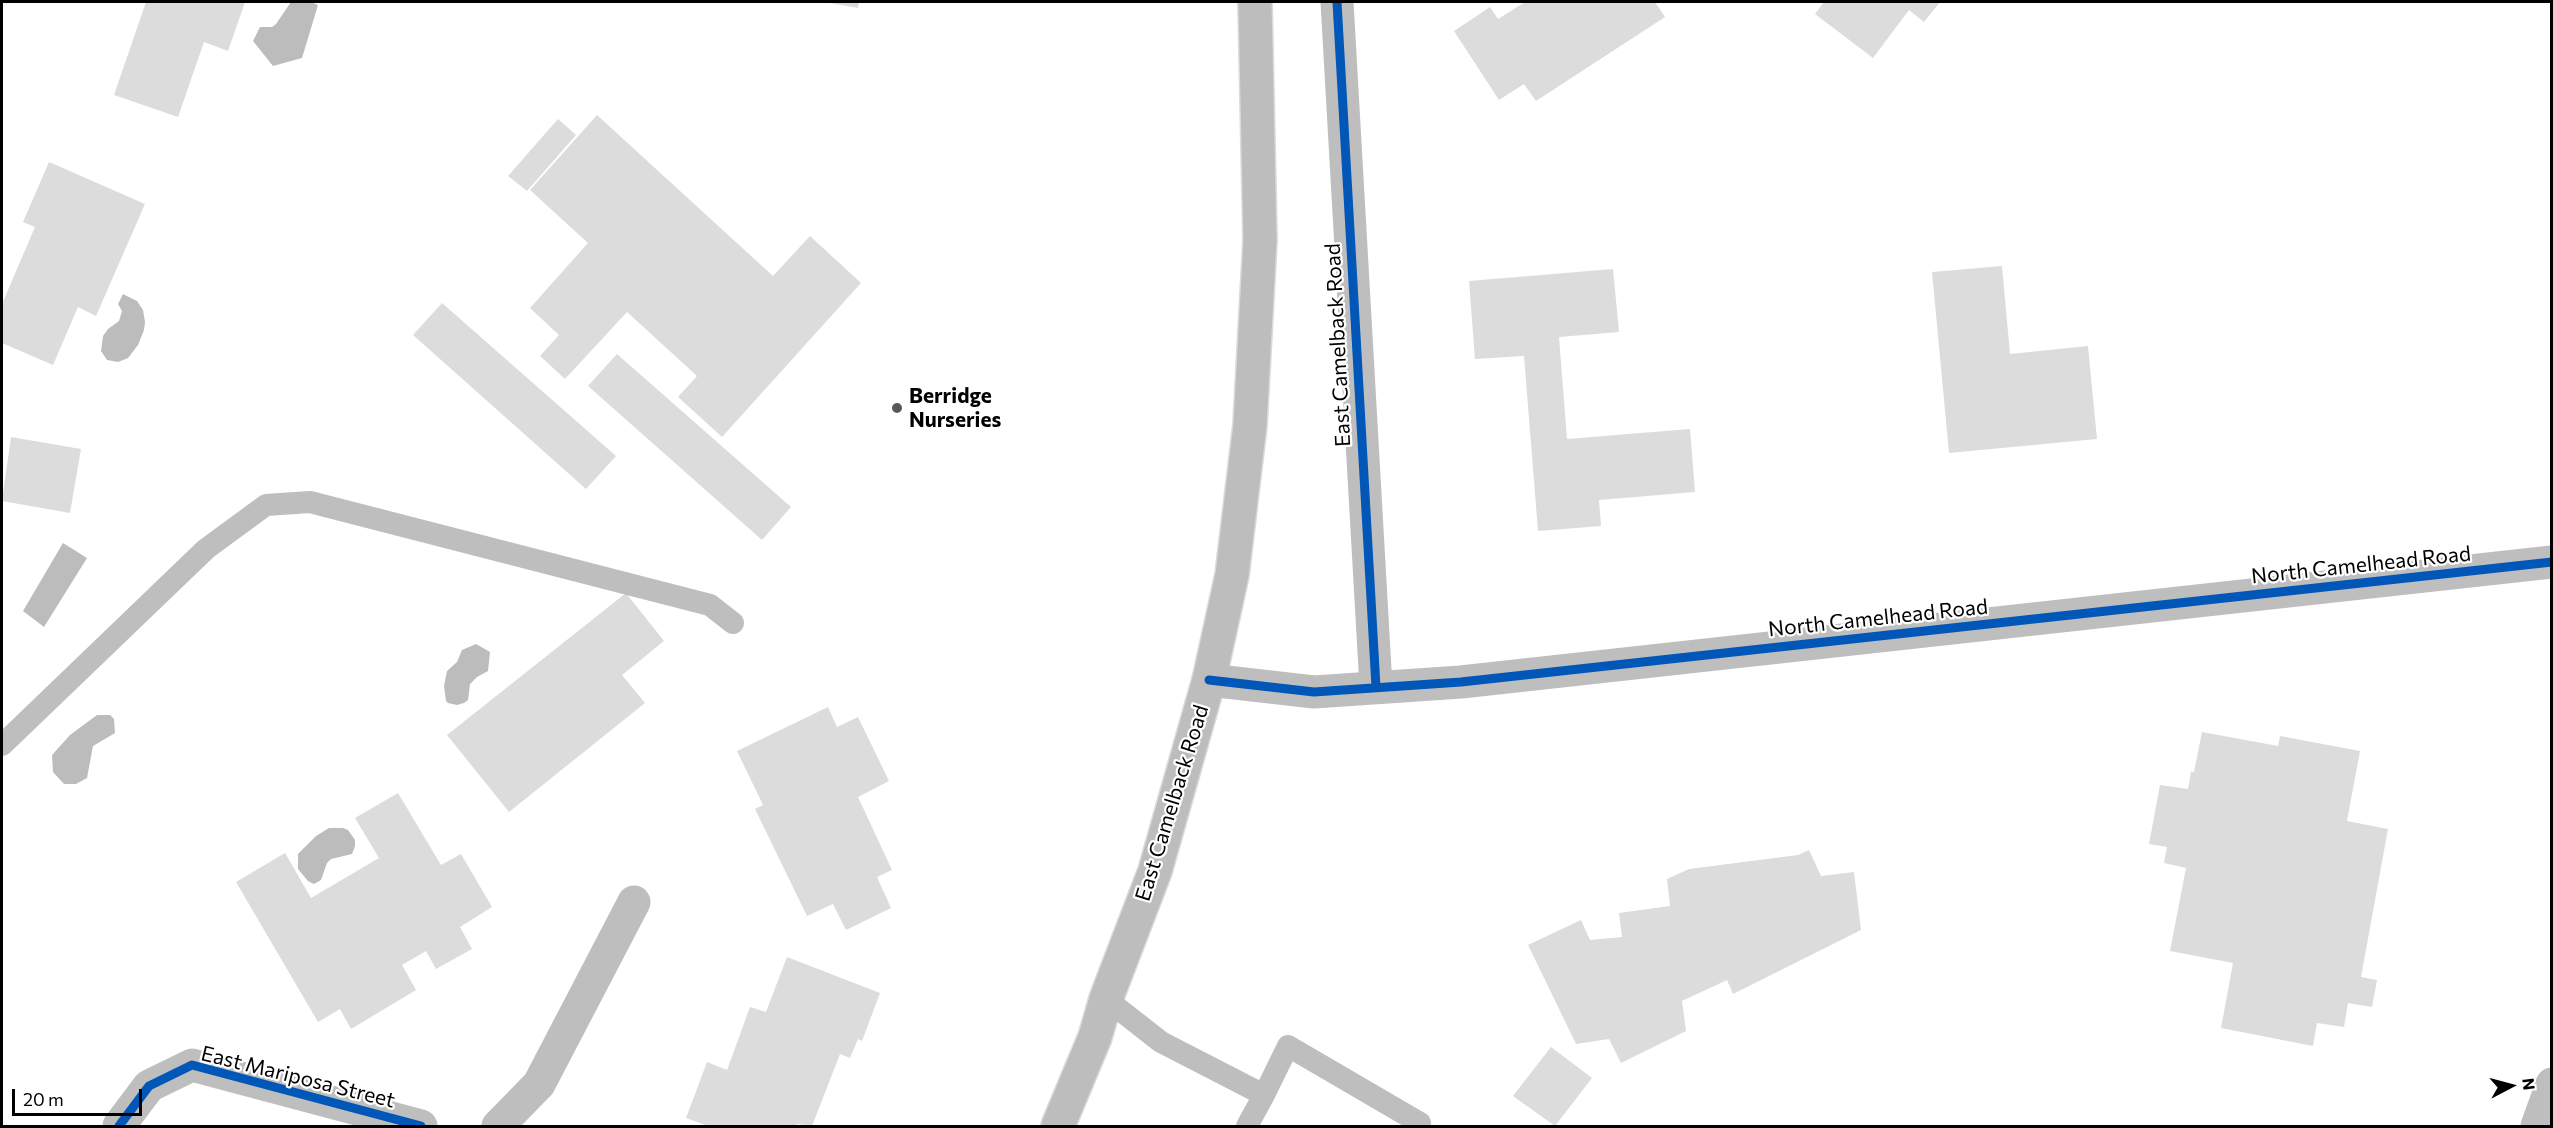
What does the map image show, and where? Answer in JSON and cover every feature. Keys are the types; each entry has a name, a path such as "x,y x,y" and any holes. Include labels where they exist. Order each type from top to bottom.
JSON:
{"main road":[{"name":"East Camelback Road","path":"1058,1126 1095,1037 1106,999 1155,871 1209,680 1232,575 1250,424 1260,240 1255,2"}],"street":[{"name":"East Camelback Road","path":"1337,2 1376,687"},
{"name":"North Camelhead Road","path":"1209,680 1314,692 1473,680 2552,562"},
{"path":"498,1126 538,1084 634,902"},
{"name":"East Mariposa Street","path":"119,1126 149,1086 192,1065 421,1126"},
{"path":"2537,1126 2552,1084"}],"lane":[{"path":"2,745 206,549 266,505 310,502 710,605 733,623"},
{"path":"1106,999 1161,1042 1264,1095"},
{"path":"1247,1126 1288,1046 1420,1123"}],"shaded area":[{"path":"291,2 311,2 318,5 302,58 273,66 253,41 260,27 272,27 276,24"},
{"path":"123,294 137,301 143,310 145,322 138,345 128,358 118,362 107,360 101,351 103,336 119,321 122,311 118,304"},
{"path":"63,543 87,558 44,627 23,611"},
{"path":"476,644 490,652 488,671 470,684 468,700 457,705 448,703 444,686 447,671 457,662 462,650"},
{"path":"97,715 110,715 114,719 115,733 93,746 87,778 76,784 64,784 53,772 52,755 70,735"},
{"path":"329,828 348,830 355,840 355,846 352,854 331,859 327,863 321,880 314,884 308,881 298,869 298,854 316,836"}],"building":[{"path":"146,2 245,2 228,51 204,42 178,117 114,95"},
{"path":"824,2 859,2 858,8"},
{"path":"1525,2 1655,2 1665,17 1536,101 1524,84 1499,100 1454,31 1490,7 1498,19"},
{"path":"1824,2 1940,2 1924,22 1909,10 1873,58 1815,14"},
{"path":"597,115 773,276 810,236 861,283 722,437 678,397 697,376 627,312 565,379 540,356 559,335 530,308 588,243 530,190"},
{"path":"558,119 576,135 527,191 508,176"},
{"path":"49,162 145,204 96,316 78,307 53,365 2,343 2,304 35,227 23,222"},
{"path":"2002,266 2010,354 2088,346 2097,439 1949,453 1932,272"},
{"path":"1613,269 1619,332 1559,337 1567,439 1690,429 1695,492 1599,500 1601,526 1538,531 1524,356 1475,359 1469,281"},
{"path":"442,303 616,456 586,489 413,335"},
{"path":"617,354 791,507 762,540 588,386"},
{"path":"11,437 81,449 70,513 2,501"},
{"path":"626,593 664,641 622,675 645,703 509,812 447,735"},
{"path":"828,707 837,727 858,717 889,781 858,797 892,870 877,877 891,908 846,930 833,904 807,916 755,809 763,805 737,751"},
{"path":"2202,732 2278,746 2280,736 2360,751 2347,821 2388,829 2361,977 2377,980 2372,1007 2348,1003 2344,1027 2317,1023 2313,1046 2221,1028 2233,963 2170,951 2186,868 2164,863 2167,847 2149,844 2160,785 2188,789"},
{"path":"398,793 441,865 461,854 492,907 460,927 472,949 436,969 426,951 402,965 416,990 351,1029 340,1009 318,1022 236,882 285,853 311,898 379,858 355,818"},
{"path":"1809,850 1821,876 1854,872 1861,930 1733,994 1727,980 1682,1001 1686,1031 1621,1063 1609,1039 1576,1044 1528,945 1581,920 1590,940 1622,937 1619,913 1670,906 1667,879 1689,869 1798,855"},
{"path":"787,957 880,993 862,1041 858,1039 850,1058 840,1054 812,1126 797,1124 796,1126 708,1126 686,1118 707,1062 727,1070 750,1007 766,1012"},
{"path":"1551,1047 1592,1078 1555,1126 1513,1096"}],"cycle path":[{"path":"1337,2 1376,687"},
{"path":"1209,680 1314,692 1461,682 2552,562"},
{"path":"119,1126 149,1086 192,1065 421,1126"}],"place":[{"name":"Berridge Nurseries","path":"897,408"}]}
